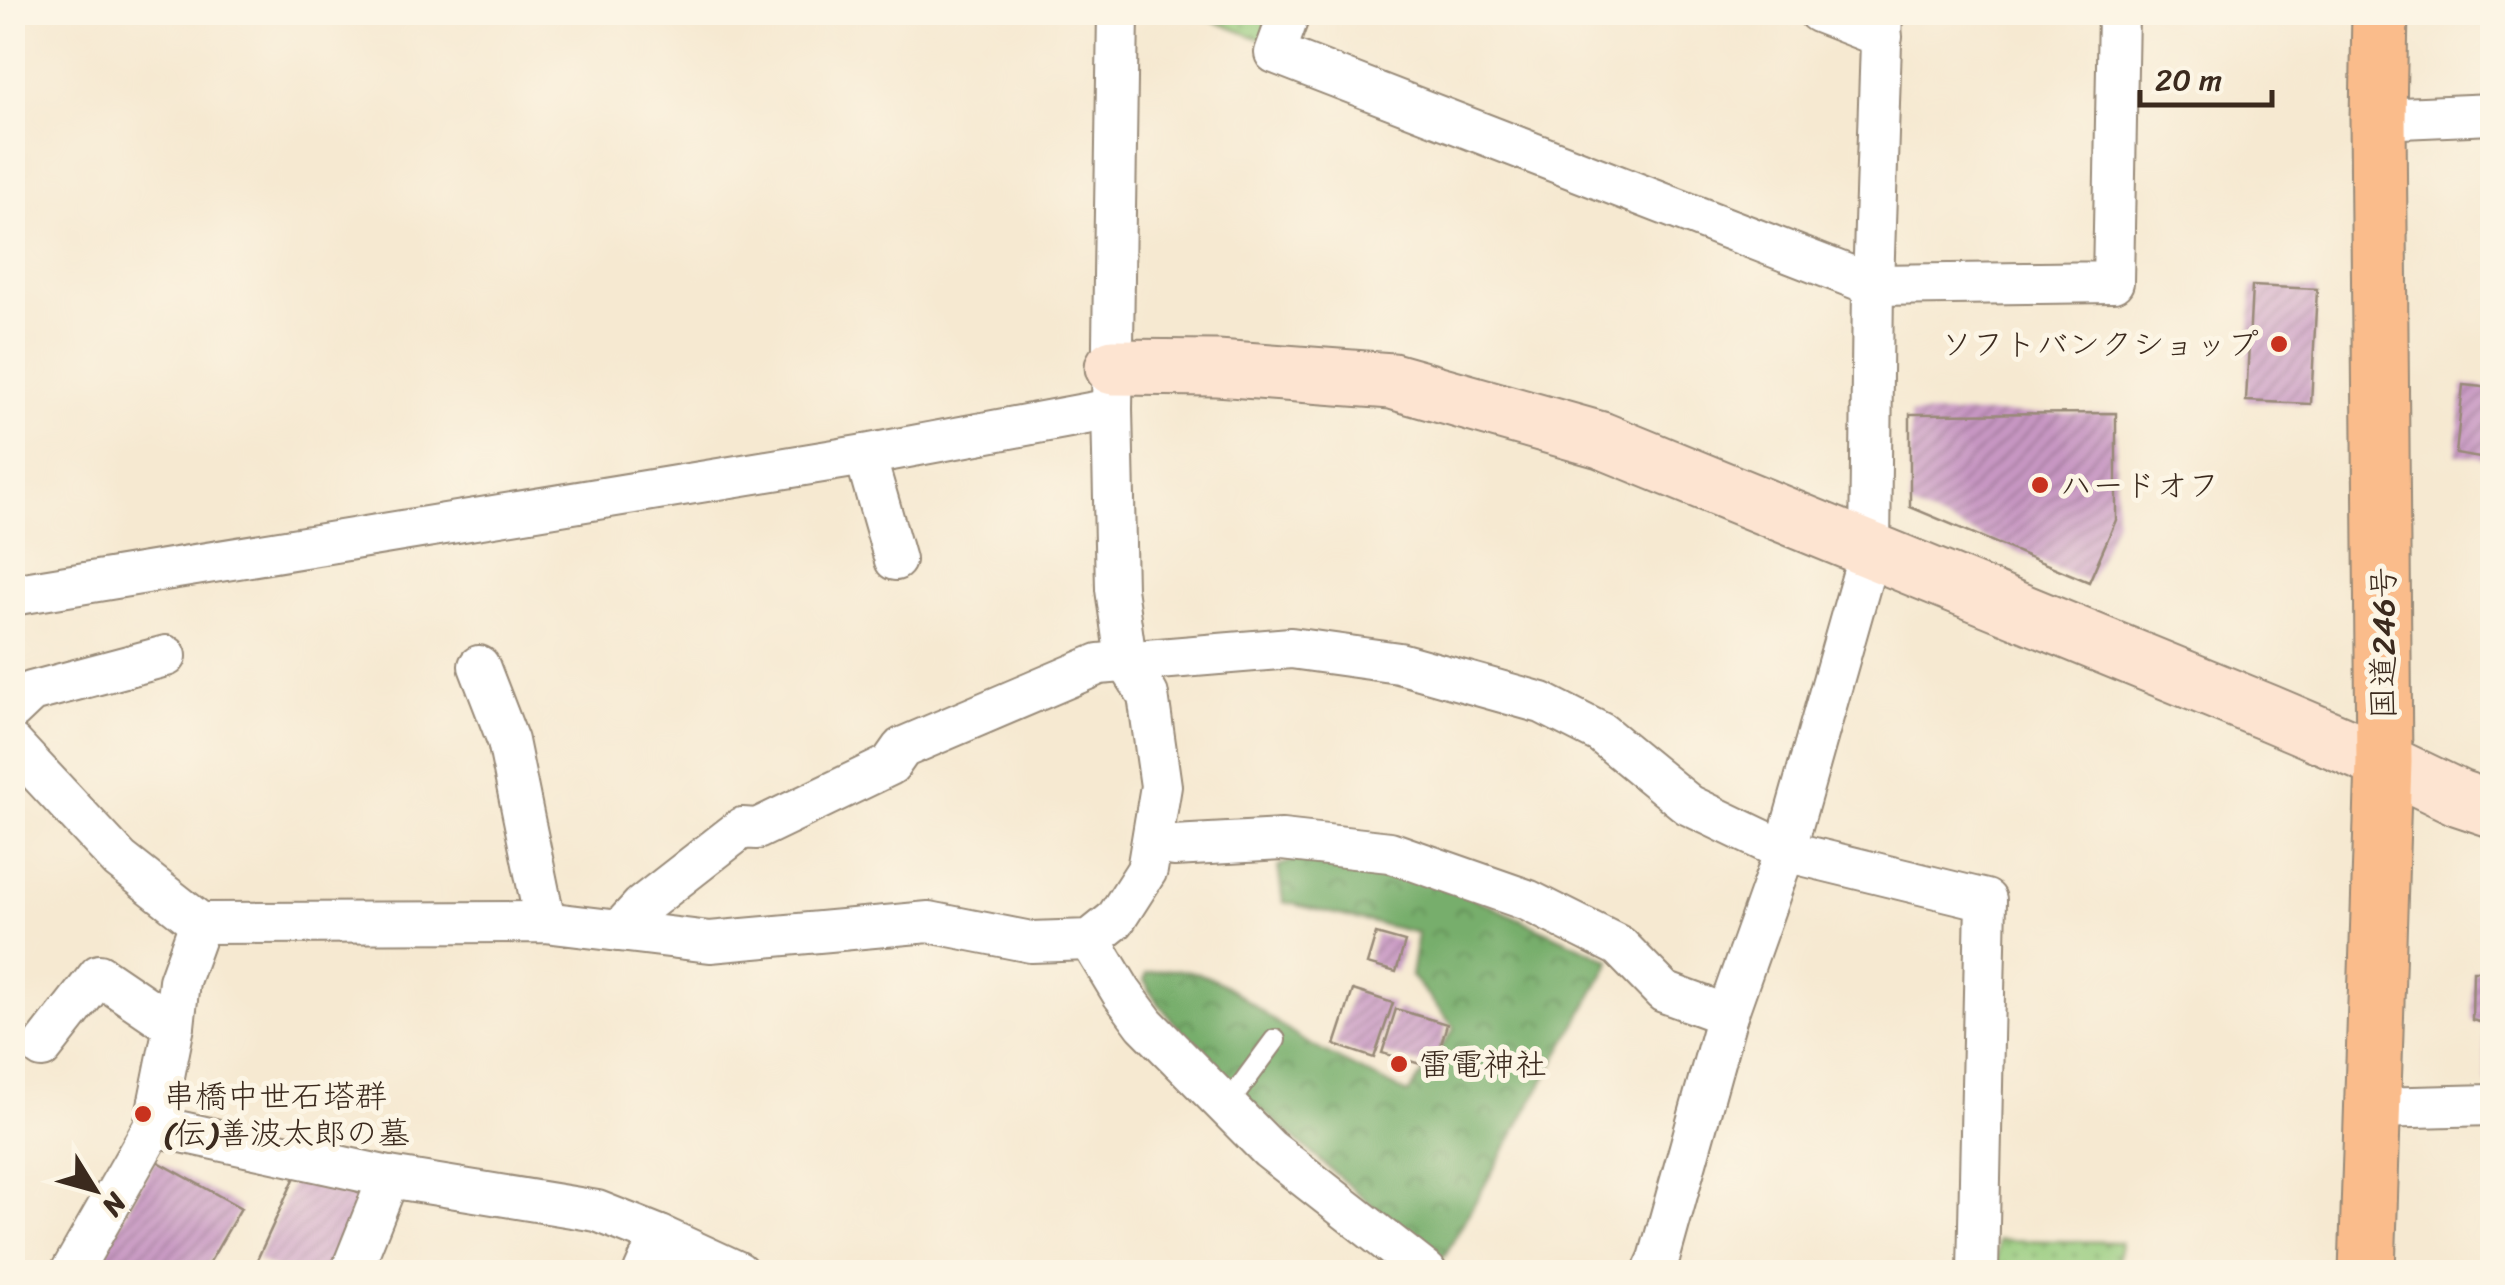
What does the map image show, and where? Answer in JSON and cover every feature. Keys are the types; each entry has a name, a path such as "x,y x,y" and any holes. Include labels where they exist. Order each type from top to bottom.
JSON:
{"highway":[{"name":"国道246号","path":"2367,1272 2384,762 2380,12"}],"street":[{"path":"12,744 120,860 200,923 545,922 710,942 928,922 1032,942 1090,940 1115,920 1148,870 1160,786 1148,695 1126,660 1116,589 1112,388 1118,12"},
{"path":"1290,12 1275,53 1873,286 2114,282 2118,12"},
{"path":"1652,1272 1659,1259 1727,1015 1784,851 1870,550 1873,286 1882,25 1818,12"},
{"path":"2378,119 2492,114"},
{"path":"12,595 865,454 1112,388 1217,368 1392,381 1601,440 2492,809"},
{"path":"865,454 896,560"},
{"path":"619,931 642,906 742,828 757,829 890,765 902,748 1099,664 1291,648 1399,663 1542,703 1601,733 1689,805 1784,851 1986,900 1978,1272"},
{"path":"12,710 31,692 166,656"},
{"path":"479,666 508,741 545,922"},
{"path":"1154,838 1174,846 1282,840 1390,852 1528,900 1619,946 1664,992 1727,1015"},
{"path":"70,1272 154,1126 179,980 200,923"},
{"path":"1090,940 1145,1024 1269,1149 1426,1272"},
{"path":"42,1048 99,975 174,1026"},
{"path":"2374,1108 2492,1105"},
{"path":"154,1126 388,1177 597,1211 652,1254 738,1272"},
{"path":"351,1272 388,1177"}],"lane":[{"path":"1227,1105 1276,1040"}],"green space":[{"path":"1193,13 1278,13 1267,42"},
{"path":"1312,853 1377,854 1610,960 1444,1257 1435,1260 1206,1062 1144,980 1146,974 1169,970 1211,978 1304,1041 1408,1094 1455,1028 1411,976 1418,933 1283,902 1278,866"},
{"path":"1998,1240 2120,1242 2118,1272 1996,1272"}],"building":[{"path":"2252,286 2317,289 2311,404 2246,401"},
{"path":"2463,385 2492,388 2492,476 2484,474 2486,459 2456,454"},
{"path":"2116,413 2116,520 2089,582 1910,507 1910,414"},
{"path":"1376,934 1405,942 1396,972 1367,964"},
{"path":"2473,971 2492,971 2492,1083 2486,1083 2483,1023 2472,1020"},
{"path":"1353,990 1393,1003 1374,1058 1335,1045"},
{"path":"1396,1009 1447,1024 1434,1068 1382,1053"},
{"path":"155,1160 241,1208 204,1272 92,1272"},
{"path":"300,1166 367,1196 331,1272 283,1272 257,1260"}],"place":[{"name":"ソフトバンクショップ","path":"2279,344"},
{"name":"ハードオフ","path":"2040,485"},
{"name":"雷電神社","path":"1399,1064"},
{"name":"串橋中世石塔群 (伝)善波太郎の墓","path":"143,1114"}]}
